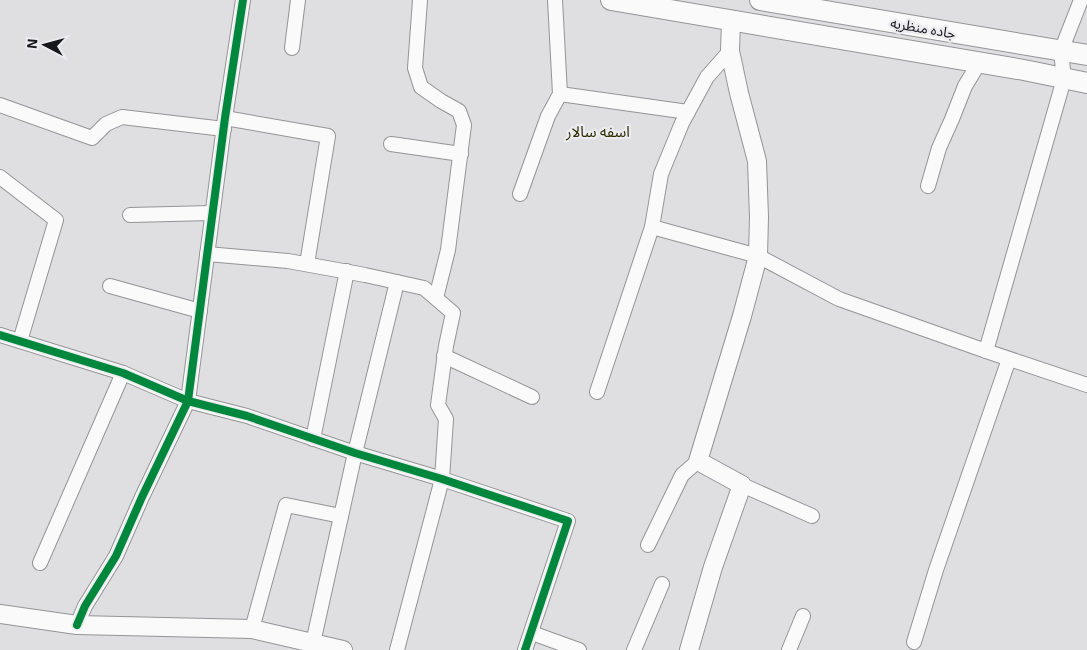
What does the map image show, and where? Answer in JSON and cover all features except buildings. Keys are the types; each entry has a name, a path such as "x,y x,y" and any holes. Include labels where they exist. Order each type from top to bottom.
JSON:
{"main road":[{"path":"611,0 1087,83"},
{"name":"جاده منظریه","path":"760,0 1087,55"}],"street":[{"path":"77,626 85,606 116,556 188,401 224,124 243,0"},
{"path":"292,48 298,0"},
{"path":"420,0 415,68 421,86 441,101 459,111 464,125 448,250 436,298"},
{"path":"520,194 548,116 560,94 555,0"},
{"path":"986,351 1064,78 1061,51 1081,0"},
{"path":"648,545 682,475 698,461 758,256 757,161 730,51 731,20"},
{"path":"597,392 652,227 661,174 682,123 707,78 730,51"},
{"path":"928,186 939,148 965,86 979,63"},
{"path":"560,94 688,112"},
{"path":"0,105 92,138 106,124 122,117 224,124 328,136 307,264"},
{"path":"391,144 461,154"},
{"path":"0,177 56,220 20,341"},
{"path":"130,215 212,213"},
{"path":"652,227 758,256 839,299 1087,385"},
{"path":"207,254 288,261 347,271 424,288 454,312 444,356 438,405 446,419 442,480 397,650"},
{"path":"313,438 347,271"},
{"path":"313,643 355,453 397,282"},
{"path":"110,286 200,311"},
{"path":"0,335 123,373 188,401 247,416 355,453 568,521 525,650"},
{"path":"444,356 532,397"},
{"path":"914,642 936,570 1009,359"},
{"path":"40,563 123,373"},
{"path":"698,461 742,485 812,516"},
{"path":"690,650 713,566 742,485"},
{"path":"252,629 286,505 341,516"},
{"path":"634,650 662,584"},
{"path":"0,614 77,626 252,629 343,650"},
{"path":"792,649 803,616"},
{"path":"532,633 579,650"}],"cycle path":[{"path":"77,625 85,606 116,556 188,401 225,118 243,0"},
{"path":"0,335 123,373 188,401 247,416 355,453 442,479 568,521 525,650"}],"district":[{"name":"اسفه سالار","path":"598,132"}]}
